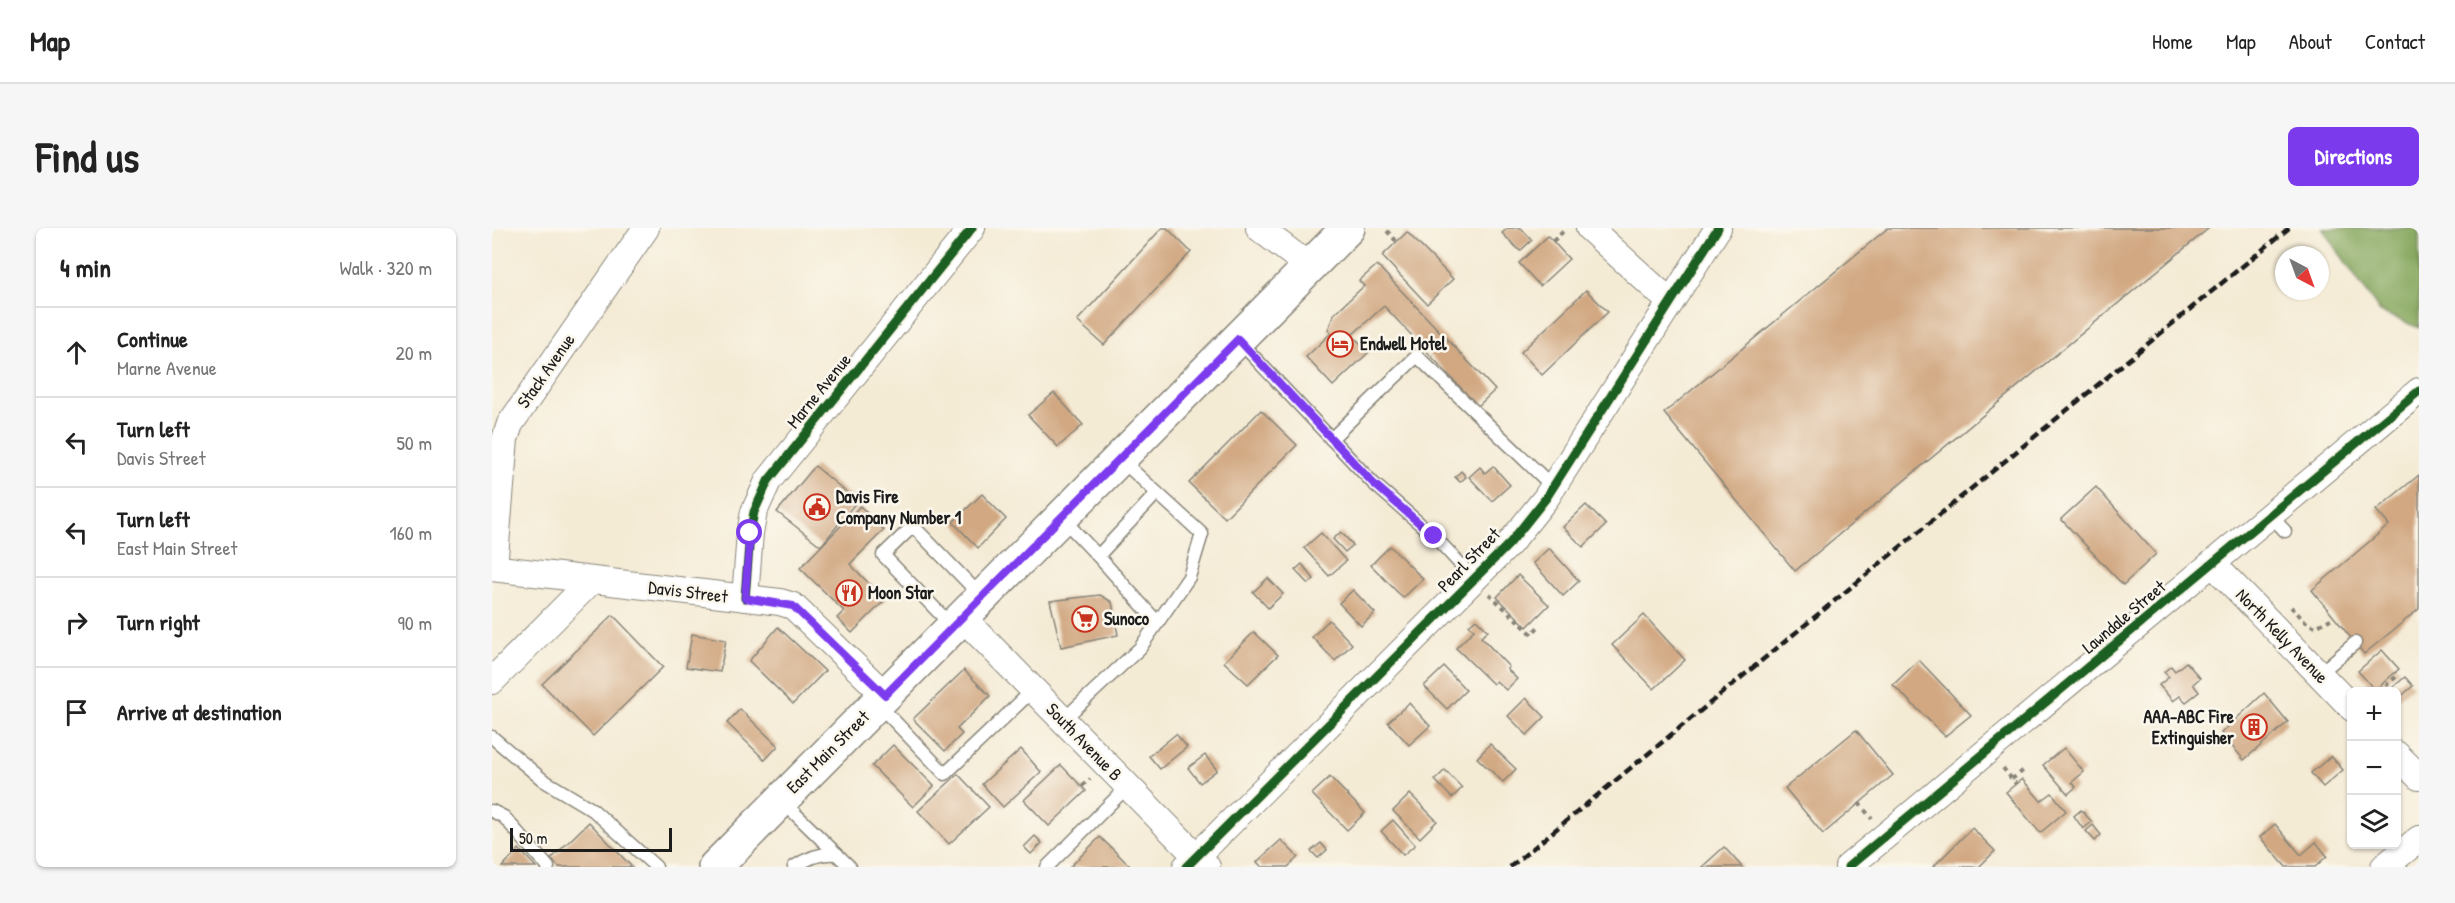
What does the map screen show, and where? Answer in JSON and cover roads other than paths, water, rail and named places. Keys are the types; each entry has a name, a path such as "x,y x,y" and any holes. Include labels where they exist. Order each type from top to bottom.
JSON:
{"main road":[{"name":"East Main Street","path":"715,867 1348,228"}],"street":[{"name":"Stack Avenue","path":"493,568 505,439 510,424 646,228"},
{"name":"Marne Avenue","path":"745,598 754,512 768,481 972,228"},
{"path":"1258,228 1310,267"},
{"path":"1589,228 1670,302"},
{"name":"Pearl Street","path":"1197,864 1510,543 1553,487 1718,228"},
{"name":"Lawndale Street","path":"1848,867 2213,564 2278,524 2419,391"},
{"name":"North Kelly Avenue","path":"2213,564 2347,703"},
{"name":"Davis Street","path":"493,568 745,598 793,606 881,699"},
{"path":"492,681 591,580"},
{"name":"South Avenue B","path":"965,613 1033,690 1128,786 1197,864"},
{"path":"2401,758 2419,777"},
{"path":"2384,867 2419,839"}],"lane":[{"path":"1238,339 1373,483 1434,536 1474,579"},
{"path":"1331,439 1417,356 1553,487"},
{"path":"1063,720 1140,648 1189,577 1202,534 1119,458"},
{"path":"1098,556 1157,493"},
{"path":"1060,517 1158,622"},
{"path":"913,526 965,613 883,555 913,526"},
{"path":"2319,674 2355,643"},
{"path":"881,699 945,774 1033,690"},
{"path":"492,737 543,780 593,810 656,867"},
{"path":"1047,867 1128,786"},
{"path":"781,800 850,867"},
{"path":"492,811 504,817 548,867"},
{"path":"794,867 813,856 826,853 837,854"}],"railway":[{"path":"1510,867 2289,228"}],"place":[{"name":"Endwell Motel","path":"1340,344"},
{"name":"Davis Fire Company Number 1","path":"817,507"},
{"name":"Moon Star","path":"849,593"},
{"name":"Sunoco","path":"1085,619"},
{"name":"AAA-ABC Fire Extinguisher","path":"2254,727"}]}
